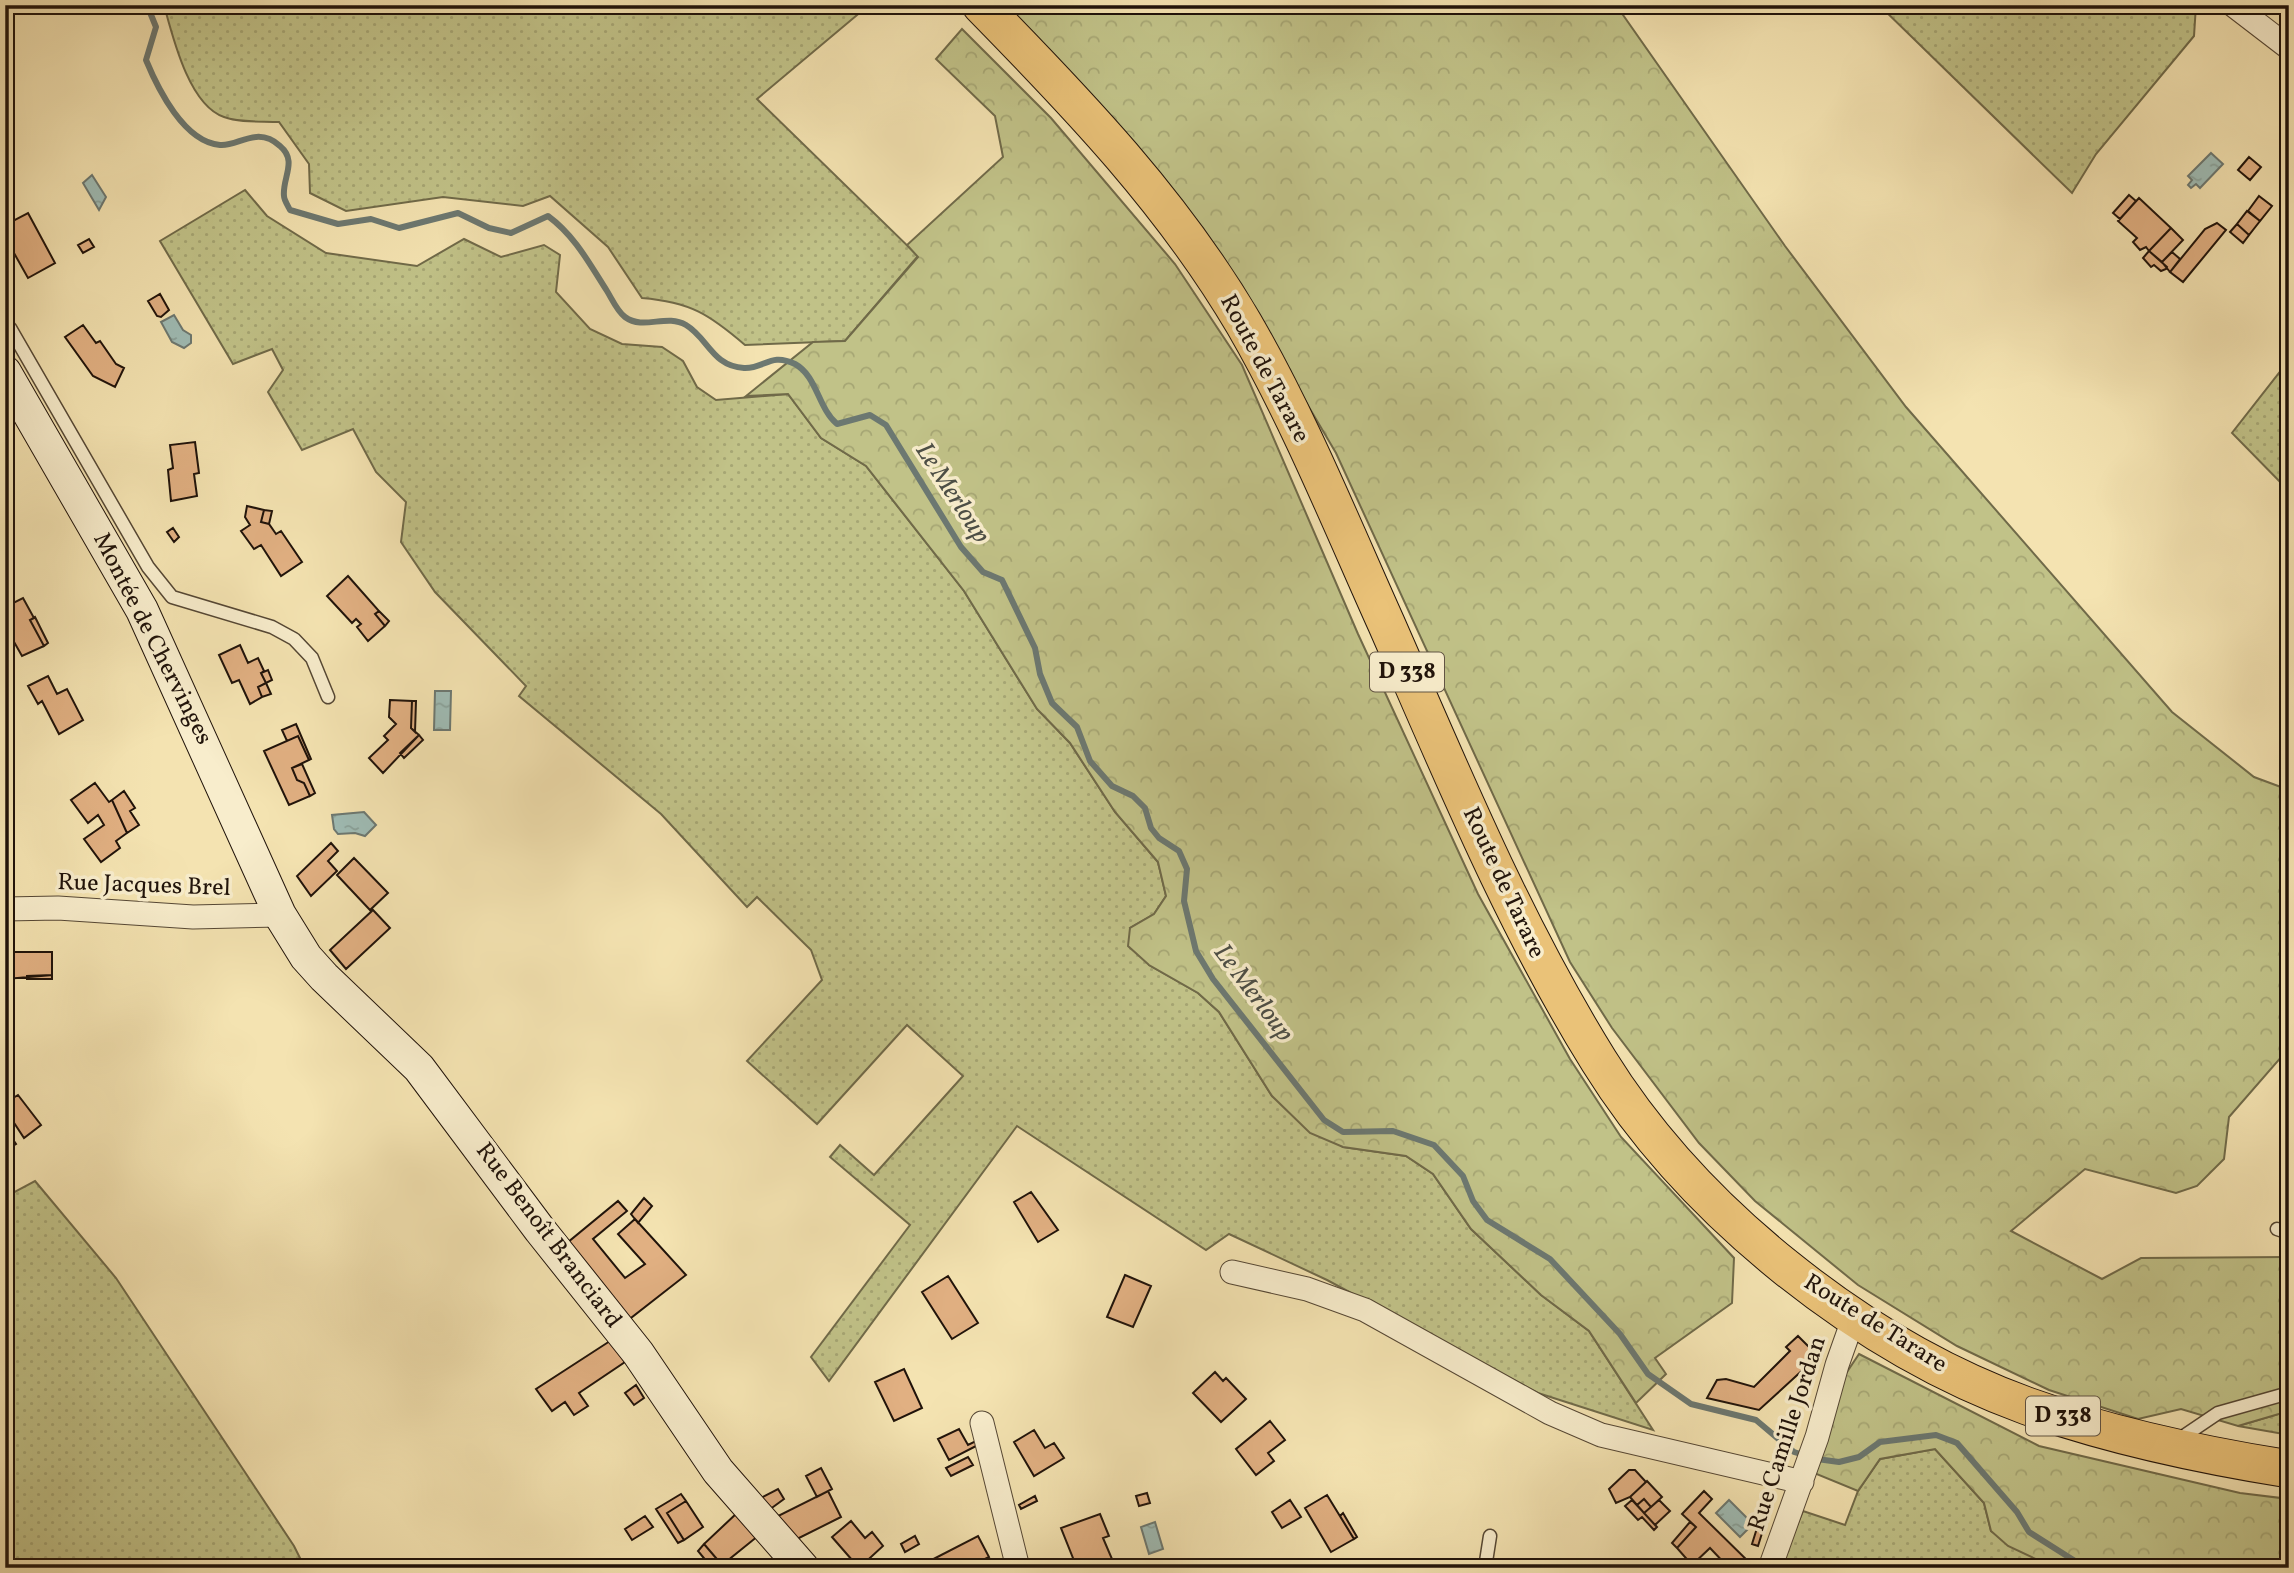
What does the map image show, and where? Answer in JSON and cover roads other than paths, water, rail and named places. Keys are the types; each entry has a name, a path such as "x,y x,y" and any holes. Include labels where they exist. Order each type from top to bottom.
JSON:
{"main road":[{"name":"Route de Tarare","path":"981,5 1110,138 1153,191 1244,325 1292,417 1468,808 1543,967 1602,1066 1657,1140 1738,1227 1854,1317 1951,1373 2028,1406 2169,1447 2289,1469"}],"street":[{"path":"2233,5 2289,48"},
{"name":"Montée de Chervinges","path":"5,372 15,408 83,480 280,915"},
{"name":"Rue Jacques Brel","path":"5,909 58,908 193,917 280,915"},
{"name":"Rue Benoît Branciard","path":"280,915 306,957 324,977 419,1068 540,1230 638,1353 718,1471 803,1568"},
{"path":"1232,1272 1307,1289 1365,1310 1550,1413 1601,1435 1803,1478"},
{"name":"Rue Camille Jordan","path":"1770,1568 1817,1437 1854,1317"},
{"path":"982,1423 1018,1568"}],"lane":[{"path":"10,328 83,480 172,597 272,627 295,639 312,658 328,697"},
{"path":"2169,1447 2218,1413 2289,1392"},
{"path":"1485,1568 1490,1536"}],"water":[{"path":"2211,153 2223,164 2200,188 2196,184 2191,188 2188,185 2192,180 2188,176"},
{"path":"92,175 106,197 99,210 83,183"},
{"path":"174,315 183,330 191,335 191,343 184,348 172,342 161,322"},
{"path":"435,691 451,691 450,730 434,730"},
{"path":"364,812 376,825 365,836 355,833 338,834 334,829 332,815"},
{"path":"1729,1500 1753,1524 1740,1537 1716,1513"},
{"path":"1155,1522 1163,1549 1149,1554 1141,1527"}],"waterway":[{"name":"Le Merloup","path":"147,5 156,27 146,60 174,112 195,135 207,142 227,145 248,138 263,137 280,146 289,164 284,196 290,210 338,224 371,219 399,228 458,213 489,228 511,233 548,216 574,241 625,317 632,321 671,321 686,325 717,357 733,366 751,368 773,360 795,364 808,376 826,410 837,424 870,415 886,425 961,547 983,572 1002,580 1035,648 1040,674 1052,703 1077,727 1090,761 1112,786 1133,796 1145,808 1151,828 1159,838 1179,851 1187,869 1184,901 1196,951 1213,979 1324,1120 1343,1132 1393,1131 1434,1145 1463,1176 1473,1201 1487,1220 1550,1259 1620,1334 1648,1374 1691,1404 1756,1420 1794,1452 1817,1459 1839,1462 1859,1457 1880,1442 1936,1435 1957,1443 2017,1512 2029,1532 2086,1568"}]}
